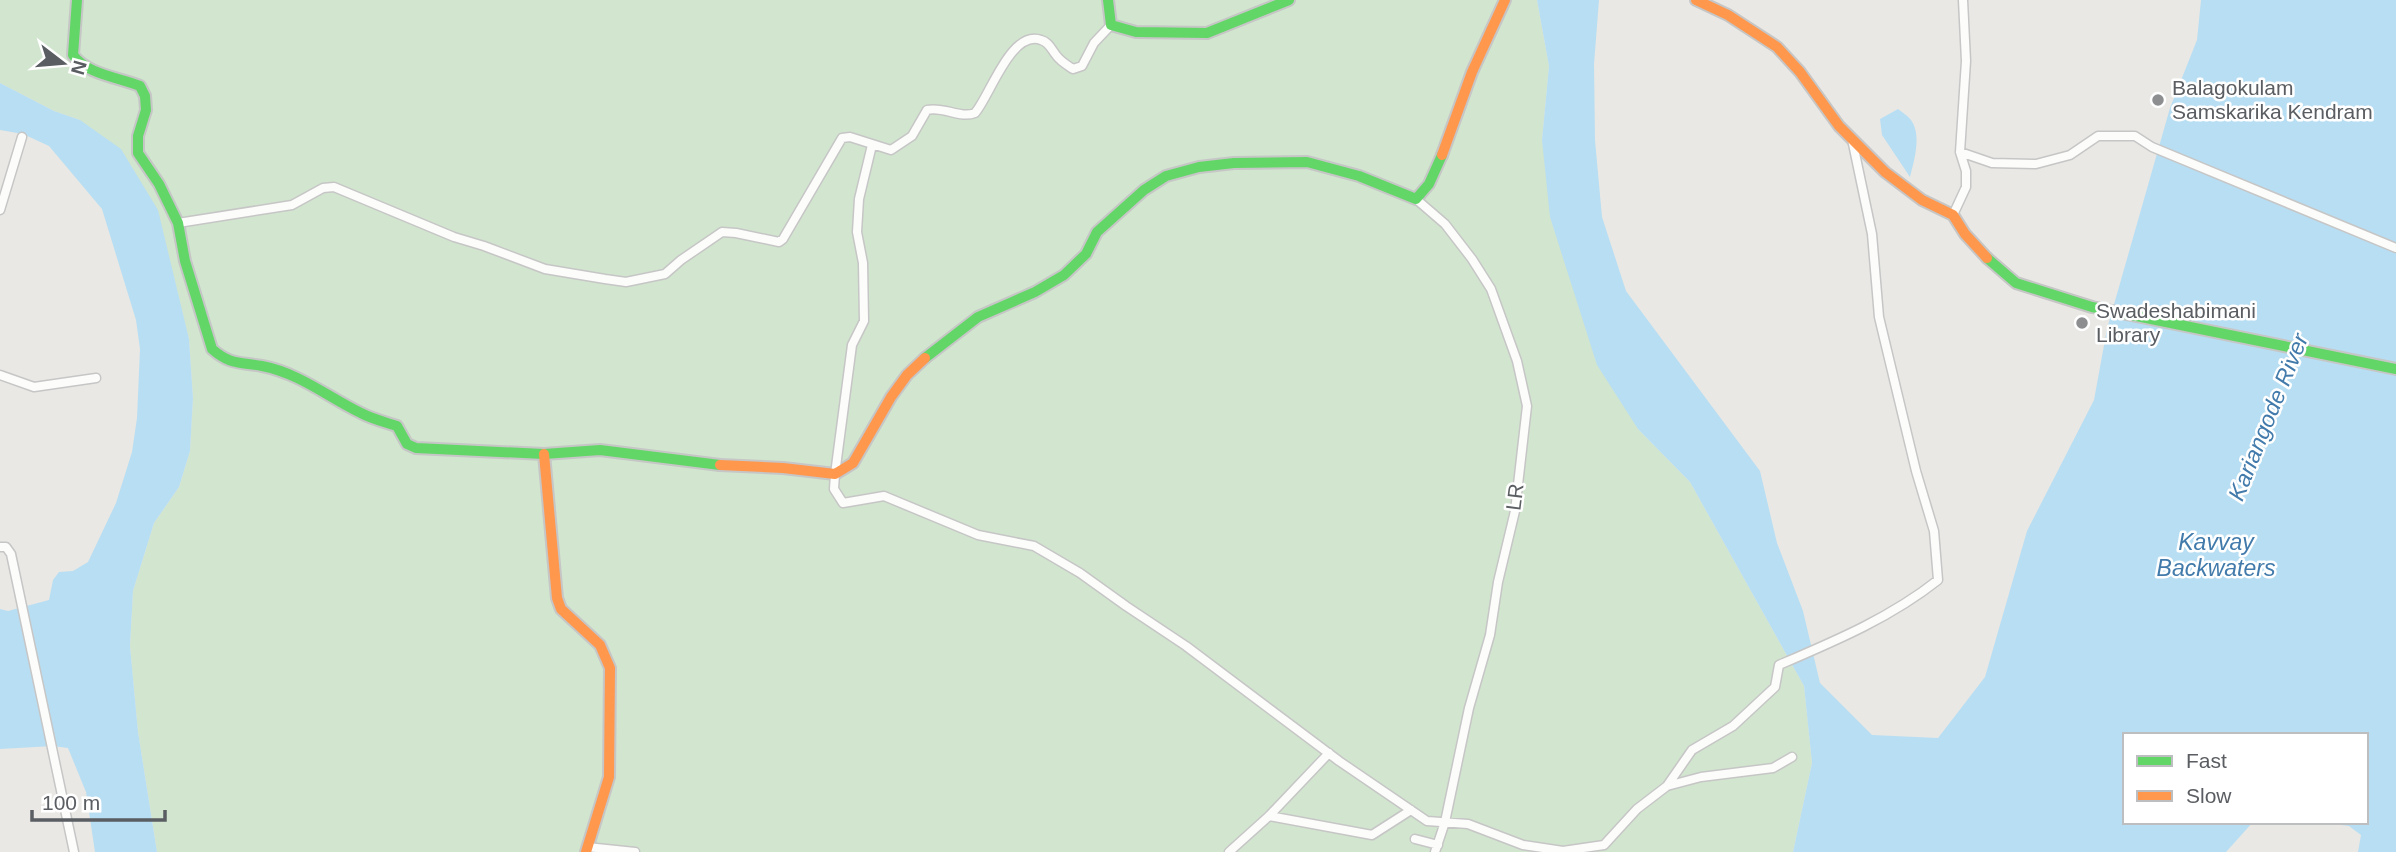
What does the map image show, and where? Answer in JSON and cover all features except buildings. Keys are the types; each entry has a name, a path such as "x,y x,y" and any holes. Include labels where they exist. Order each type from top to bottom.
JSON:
{"street":[{"path":"77,0 73,55 75,60 140,86 145,96 146,110 138,136 138,153 159,184 178,223 185,261 205,330 212,349 221,357 237,364 262,366 310,383 362,414 397,426 407,444 416,448 544,454 600,450 736,467 783,468 835,474 853,463 891,397 907,375 930,353 978,317 1035,292 1064,275 1086,254 1097,232 1144,190 1166,176 1199,167 1234,163 1307,162 1359,176 1416,199 1423,195 1439,161 1454,116 1506,0"},
{"path":"178,223 292,205 324,188 334,187 454,237 545,269 626,282 665,274 722,232 779,242 842,138 849,136 891,150 912,136 927,110 937,108 967,116 975,113 1006,62 1023,42 1039,38 1049,44 1057,57 1073,69 1082,66 1094,44 1111,25 1108,0"},
{"path":"1111,25 1136,32 1207,33 1289,0"},
{"path":"1696,0 1728,15 1777,47 1800,72 1839,126 1885,172 1912,193 1953,215 1965,234 1990,261 2016,283 2092,307 2396,369"},
{"path":"1953,215 1966,187 1966,171 1961,152 1966,61 1963,0"},
{"path":"0,210 22,136"},
{"path":"1961,152 1992,163 2036,164 2070,155 2098,136 2134,136 2152,147 2396,248"},
{"path":"872,145 859,199 857,232 863,263 864,321 852,345 835,474 834,489 842,503 884,496 978,535 1034,546 1080,573 1186,646 1329,753 1427,821 1468,824 1523,845 1563,851 1604,845 1637,809 1667,786 1692,750 1732,726 1776,687 1779,665 1850,635 1917,597 1938,580 1934,531 1916,471 1879,317 1872,234 1852,139"},
{"name":"LR","path":"1416,199 1445,224 1491,289 1517,361 1527,407 1515,510 1498,582 1490,635 1469,708 1437,849"},
{"path":"0,375 34,387 96,378"},
{"path":"544,454 557,598 561,609 600,645 610,668 609,777 587,850 635,852"},
{"path":"0,547 6,547 11,554 74,852"},
{"path":"1229,852 1269,816 1329,753"},
{"path":"1667,786 1701,777 1773,768 1792,757"},
{"path":"1269,816 1373,835 1411,810"},
{"path":"1415,839 1437,849"}],"green space":[{"path":"0,0 1537,0 1549,66 1542,140 1638,429 1690,482 1804,686 1812,763 1793,852 157,852 138,732 130,646 133,591 154,523 179,487 190,451 193,398 189,339 179,302 80,120 54,111 0,83"}],"water":[{"name":"Kavvay Backwaters","path":"1537,0 1599,0 1594,64 1595,140 1602,217 1626,291 1760,471 1777,543 1803,611 1820,683 1872,735 1938,738 1985,677 2027,531 2094,400 2107,329 2170,108 2197,40 2201,0 2396,0 2396,852 2358,852 2361,835 2349,826 2333,824 2368,824 2368,733 2123,733 2123,824 2251,824 2226,852 1793,852 1812,763 1804,686 1690,482 1638,429 1597,365 1550,217 1542,140 1549,66"},
{"path":"0,83 54,111 80,120 121,149 158,210 189,339 193,398 190,451 179,487 154,523 133,591 130,646 138,732 157,852 95,852 86,792 68,748 53,746 0,749 0,609 8,611 49,600 53,580 59,572 73,571 88,562 116,503 132,452 137,418 140,349 136,320 102,209 49,146 23,134 0,130"},
{"path":"1898,109 1911,120 1916,133 1910,177 1882,135 1880,119"}],"traffic: fast":[{"path":"77,0 73,55 79,62 95,71 140,86 145,96 146,110 138,136 138,153 159,184 178,223 185,261 212,349 218,354 241,363 276,369 301,380 365,415 397,426 407,444 416,448 544,454 600,450 720,465"},
{"path":"1108,0 1111,25 1136,32 1207,33 1289,0"},
{"path":"925,358 978,317 1035,292 1064,275 1086,254 1097,232 1144,190 1166,176 1199,167 1234,163 1307,162 1359,176 1416,199 1429,184 1442,155"},
{"path":"1987,258 2016,283 2092,307 2396,369"}],"traffic: slow":[{"path":"1442,155 1472,72 1505,0"},
{"path":"1696,0 1728,15 1777,47 1800,72 1839,126 1885,172 1922,200 1953,215 1965,234 1987,258"},
{"path":"720,465 835,474 853,463 891,397 907,375 925,358"},
{"path":"544,454 557,598 561,609 600,645 610,668 609,777 586,852"}],"place":[{"name":"Balagokulam Samskarika Kendram","path":"2158,100"},
{"name":"Swadeshabimani Library","path":"2082,323"}],"water label":[{"name":"Kariangode River","path":"2268,417"}]}
